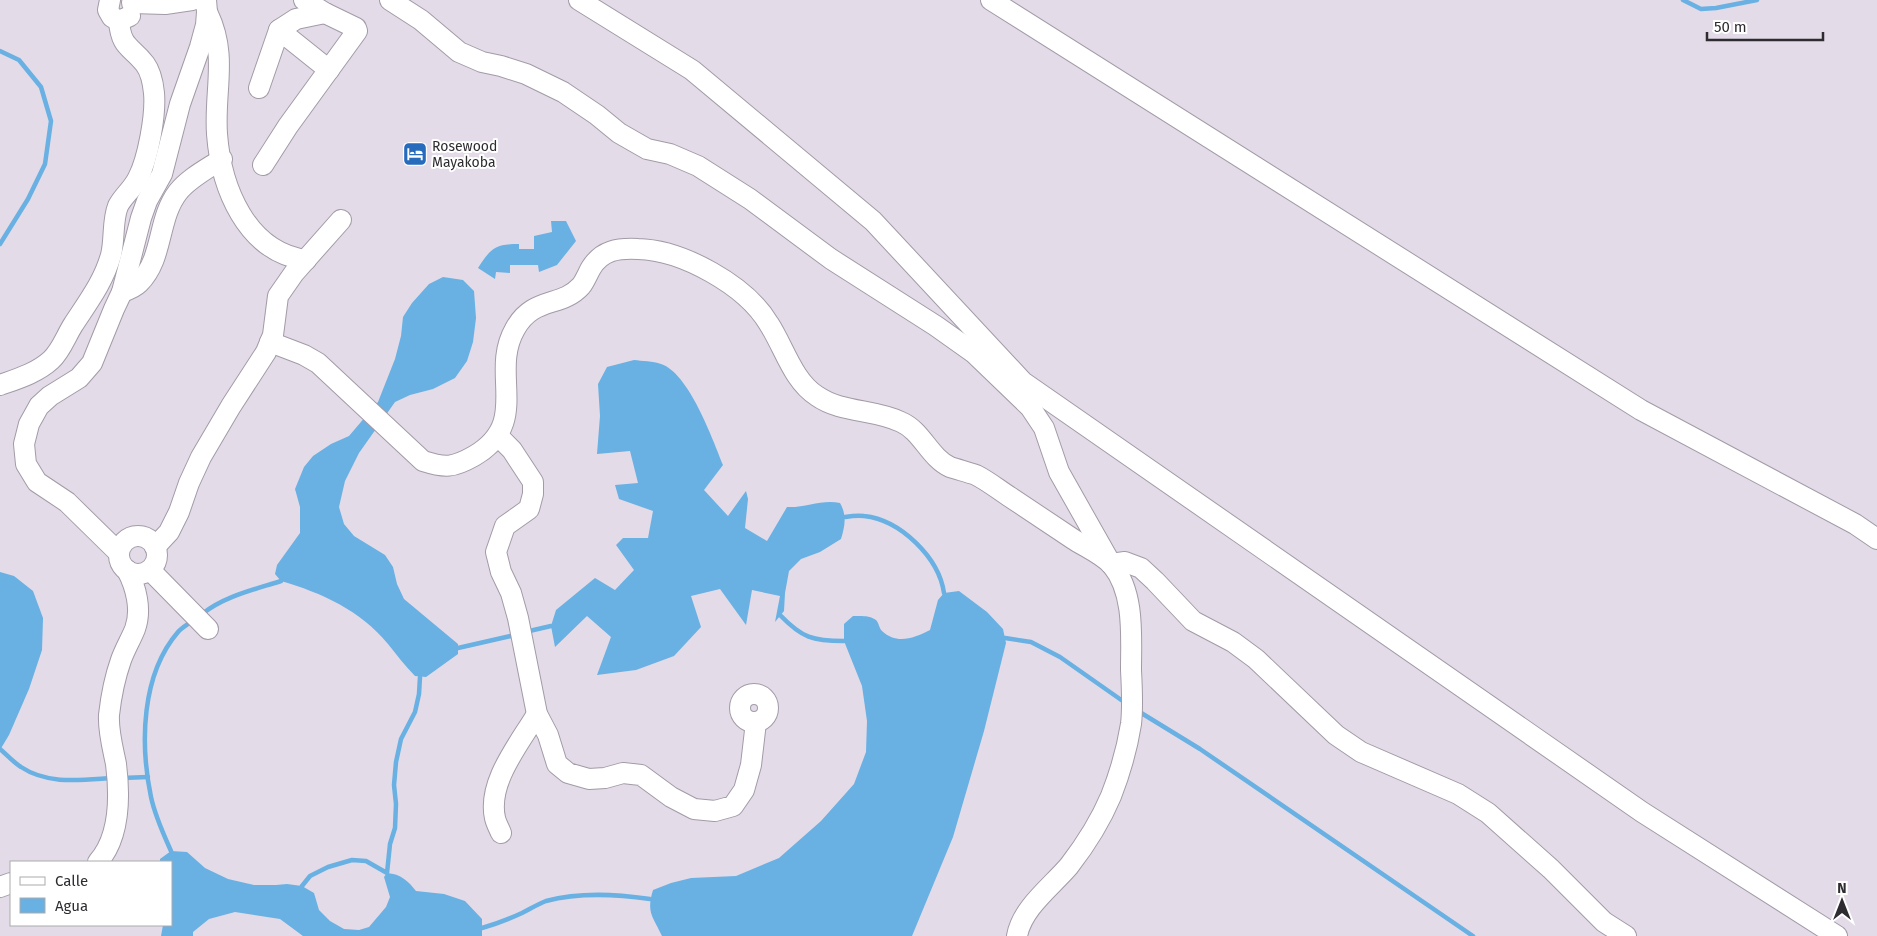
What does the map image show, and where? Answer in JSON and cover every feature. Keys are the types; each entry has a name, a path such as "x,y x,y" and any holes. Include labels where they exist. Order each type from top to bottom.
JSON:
{"lane":[{"path":"110,0 108,6 109,14 112,18 120,21 128,18 130,15 133,8 131,2 202,4"},
{"path":"263,165 288,126 358,31 356,28 304,0"},
{"path":"390,0 421,20 459,52 482,62 526,74 562,92 597,115 619,133 647,148 670,154 698,166 750,199 831,259 936,326 974,353 1030,407 1044,428 1059,472 1125,592 1130,614 1132,716 1122,764 1099,822 1066,870 1028,912 1018,930 1017,936"},
{"path":"579,0 692,70 873,220 1023,382 1642,812 1837,936"},
{"path":"991,0 1641,410 1856,524 1877,539"},
{"path":"202,4 214,27 220,54 217,134 230,192 240,215 256,236 278,250 295,258 306,260"},
{"path":"99,861 112,837 117,816 118,788 109,718 111,702 121,659 135,629 138,617 137,600 132,579 123,562 124,542 135,537 147,538 155,547 157,559 150,570 139,574 123,562 67,502 37,482 26,464 24,444 29,424 39,406 50,396 79,378 92,363 122,292 141,218 147,201 162,174 180,104 200,47 202,4"},
{"path":"259,88 279,30 296,19 325,13"},
{"path":"0,385 36,370 51,361 58,352 106,270 111,253 118,207 139,177 153,127 155,110 152,77 146,66 123,41 120,21"},
{"path":"279,30 329,70"},
{"path":"122,292 139,284 156,257 165,214 178,191 222,159"},
{"path":"155,547 168,532 179,512 189,483 202,457 231,406 266,352 272,335 278,296 340,220"},
{"path":"270,342 304,355 318,363 422,461 440,466 455,466 488,448 498,436 508,402 506,366 508,343 524,315 539,305 564,298 582,286 597,258 612,250 638,248 654,250 681,258 703,268 750,301 766,319 805,387 821,399 898,420 910,426 935,458 949,466 978,476 1111,564 1125,562 1140,568 1155,581 1193,622 1233,642 1336,735 1361,752 1458,794 1488,813 1544,863 1604,922 1626,936"},
{"path":"498,436 512,450 533,482 533,494 529,509 506,526 496,552 501,572 511,593 519,623 537,714 548,735 557,764 568,773 589,779 605,778 623,773 641,775 671,797 694,808 715,811 733,806 744,790 751,765 756,722"},
{"path":"150,570 206,627"},
{"path":"501,833 495,818 495,797 501,774 512,752 537,714"}],"water":[{"path":"551,221 566,221 576,241 557,265 539,272 538,265 510,265 510,273 496,272 495,279 478,268 490,252 499,246 519,244 519,249 534,249 534,236 552,232"},
{"path":"443,277 463,280 474,291 476,318 473,342 467,361 455,378 433,389 410,395 395,402 359,453 345,481 339,507 344,524 354,536 385,555 393,567 397,584 404,599 458,644 458,654 426,677 415,676 377,632 353,612 325,597 281,581 275,574 277,565 300,533 300,507 295,489 304,467 313,456 331,444 349,436 378,402 395,359 401,336 403,317 412,303 429,284"},
{"path":"634,360 661,364 671,370 681,380 690,393 699,408 723,465 704,490 728,516 746,491 748,499 745,528 767,541 787,507 827,502 840,503 844,512 844,525 841,539 820,552 801,559 789,571 784,611 775,622 780,596 752,590 746,625 720,589 691,596 701,627 674,656 636,670 597,675 611,637 587,616 555,647 551,626 556,610 595,578 615,590 634,570 616,545 623,538 648,538 653,511 619,499 615,485 638,483 630,451 597,454 600,416 598,384 607,367"},
{"path":"0,572 14,576 33,591 43,618 42,650 29,689 9,735 0,750"},
{"path":"959,591 987,612 1003,629 1006,643 984,731 953,837 912,936 662,936 650,909 653,890 691,878 736,876 779,858 821,821 854,784 866,752 867,721 862,686 844,641 844,624 853,616 874,618 881,630 888,635 900,639 912,638 930,630 938,600 944,593"},
{"path":"171,851 187,852 205,868 228,879 254,885 287,884 302,886 314,893 319,910 330,921 344,929 359,930 369,927 386,907 390,897 384,877 387,873 396,875 407,881 416,891 444,894 465,901 482,919 482,936 303,936 280,919 235,912 209,919 193,932 193,936 161,936 163,926 172,926 172,861 160,861"}],"waterway":[{"path":"1683,0 1701,9 1757,0"},
{"path":"0,51 19,60 41,87 51,121 45,164 28,199 0,244"},
{"path":"845,517 862,516 878,519 904,533 916,543 935,567 944,593"},
{"path":"202,614 230,598 281,581"},
{"path":"780,615 795,629 809,637 844,641"},
{"path":"171,851 157,818 147,776 145,755 146,711 150,689 166,649 180,630 193,620"},
{"path":"525,632 551,626"},
{"path":"458,648 515,635"},
{"path":"1005,638 1031,642 1060,657 1127,704"},
{"path":"302,886 310,876 328,867 352,860 366,861 387,873 390,844 395,828 396,804 394,785 396,762 401,739 415,712 420,677"},
{"path":"1138,711 1200,749 1473,936"},
{"path":"0,749 21,767 42,777 65,780 112,778"},
{"path":"122,778 148,777"},
{"path":"482,928 512,917 546,901 559,898 598,895 650,899"}],"place":[{"name":"Rosewood Mayakoba","path":"415,154"}]}
